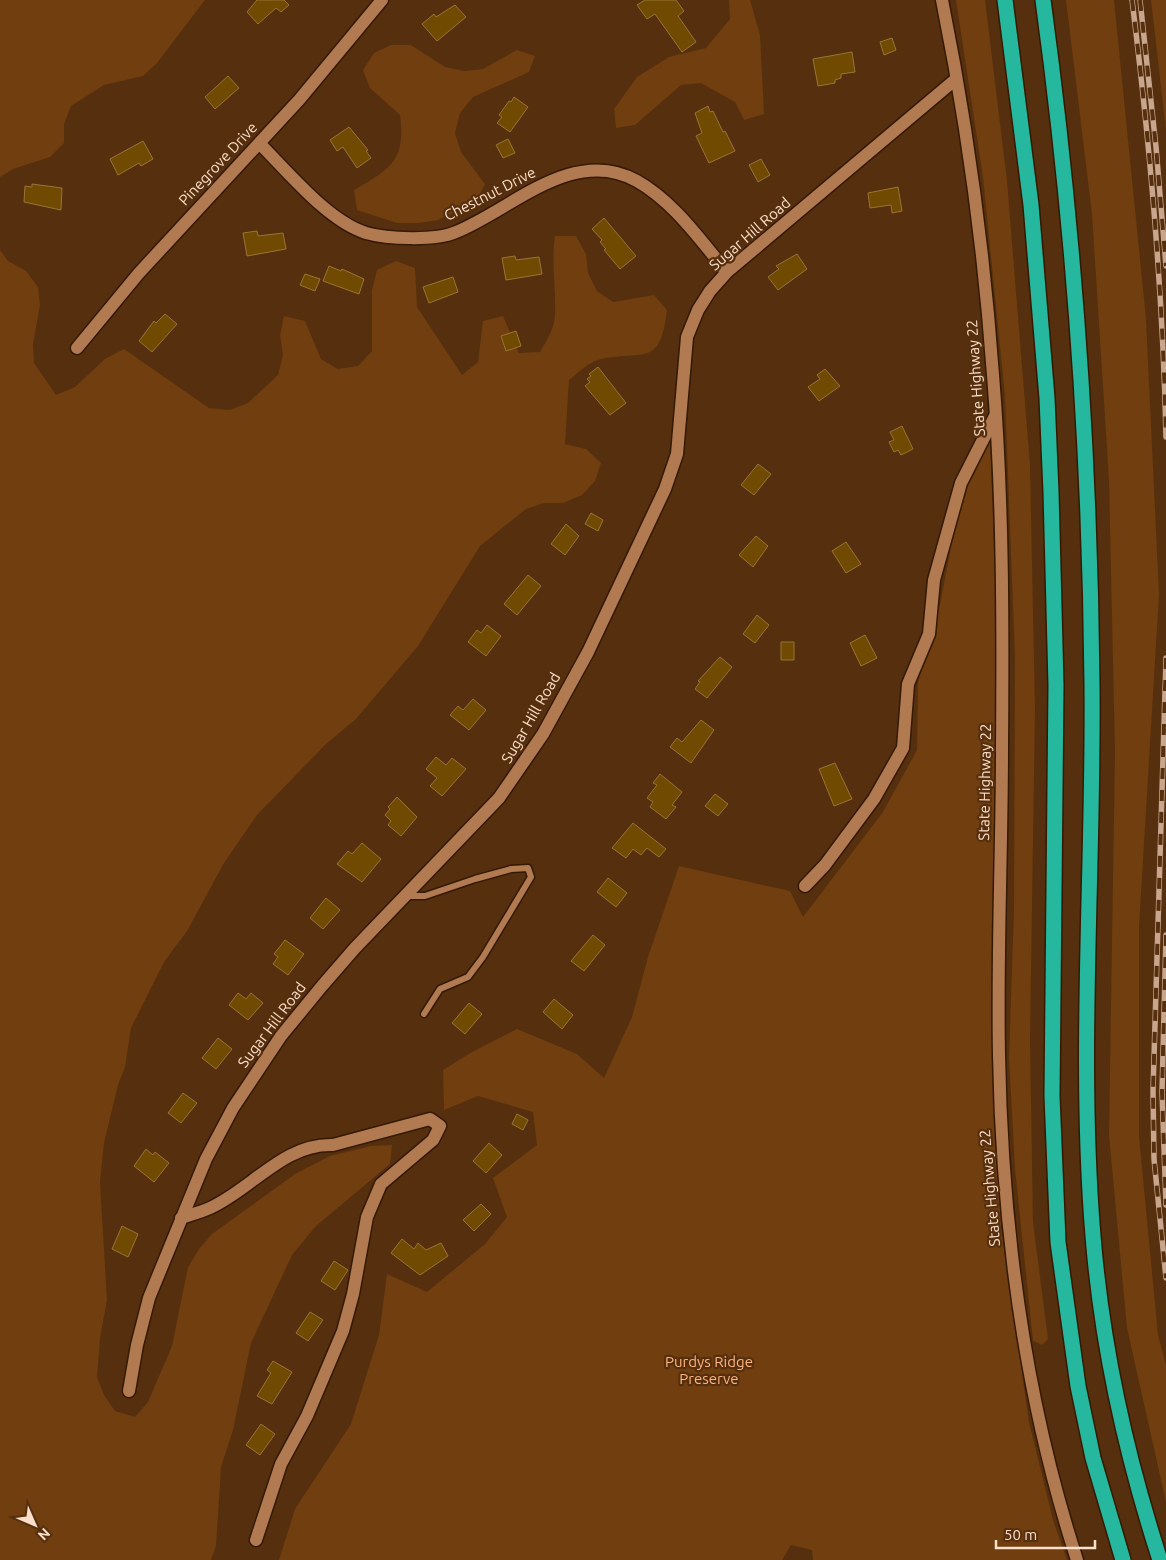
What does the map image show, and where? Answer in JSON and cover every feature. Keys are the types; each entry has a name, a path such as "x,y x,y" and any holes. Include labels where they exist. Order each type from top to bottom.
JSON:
{"highway":[{"path":"1005,0 1031,205 1047,398 1056,685 1052,1096 1058,1242 1078,1386 1093,1458 1123,1560"},
{"path":"1043,0 1067,202 1084,425 1092,687 1087,1096 1093,1239 1112,1379 1128,1449 1160,1560"}],"street":[{"name":"Pinegrove Drive","path":"77,348 138,273 260,144 382,0"},
{"name":"State Highway 22","path":"942,0 976,206 990,336 995,416 1002,684 998,980 1002,1128 1011,1247 1028,1368 1049,1468 1077,1560"},
{"name":"Sugar Hill Road","path":"129,1391 137,1345 149,1298 206,1159 233,1108 281,1036 355,948 500,798 517,776 543,734 588,652 665,488 677,454 687,337 698,310 710,291 727,272 956,79"},
{"name":"Chestnut Drive","path":"260,144 336,219 365,233 386,237 437,236 454,233 484,219 536,187 570,174 606,170 636,181 666,203 684,220 727,272"},
{"path":"804,886 825,865 874,800 903,748 908,684 929,634 934,580 961,483 995,416"},
{"path":"181,1218 211,1208 287,1156 316,1144 333,1145 430,1119 440,1126 433,1140 381,1184 367,1217 353,1294 343,1331 307,1416 281,1464 256,1540"}],"lane":[{"path":"405,896 426,896 474,879 511,869 528,868 531,877 484,957 468,977 440,989 424,1014"}],"green space":[{"path":"0,0 205,0 157,63 143,76 104,85 71,106 64,124 64,143 50,157 13,169 0,177"},
{"path":"729,0 750,0 760,35 764,114 744,120 735,102 701,83 681,85 635,125 616,128 614,109 637,77 669,57 706,48 730,19"},
{"path":"956,0 985,0 1007,181 1030,465 1035,710 1030,1040 1033,1222 1048,1339 1042,1345 1033,1341 1015,1169 1009,1058 1014,909 1015,658 1005,396 983,177"},
{"path":"1066,0 1114,0 1146,319 1159,594 1139,927 1139,1136 1158,1335 1166,1365 1166,1502 1127,1328 1109,1135 1115,752 1109,480 1092,214"},
{"path":"1151,0 1166,0 1166,130"},
{"path":"391,45 411,45 445,67 464,71 483,69 517,50 535,56 529,72 473,97 460,113 455,133 461,152 485,184 476,202 438,220 418,223 397,223 357,210 354,190 386,169 398,153 401,131 400,115 370,88 363,70 374,53"},
{"path":"555,236 576,236 586,254 588,273 597,291 613,302 654,295 667,310 660,341 655,349 648,353 601,359 592,362 569,380 565,444 586,449 601,463 595,481 582,495 563,503 544,503 526,509 480,546 418,646 356,719 326,744 257,815 224,863 187,931 164,962 131,1028 125,1067 118,1085 104,1143 100,1182 107,1300 100,1338 97,1377 104,1395 115,1411 135,1417 148,1402 172,1346 188,1267 199,1249 212,1234 295,1174 330,1156 371,1146 392,1145 390,1164 316,1226 292,1255 251,1343 233,1430 221,1467 216,1546 211,1560 0,1560 0,250 8,261 26,271 38,287 40,305 33,344 34,363 56,395 75,387 105,359 124,349 209,408 229,410 248,403 278,375 283,355 280,335 284,316 305,321 321,359 338,369 358,366 372,351 372,290 377,270 396,261 415,268 417,307 462,375 478,362 483,321 503,316 519,353 540,352 550,334 555,318 553,255"},
{"name":"Purdys Ridge Preserve","path":"990,435 999,687 995,763 1001,1227 1029,1422 1053,1520 1067,1560 813,1560 812,1550 791,1545 782,1560 279,1560 295,1509 351,1424 379,1335 387,1274 427,1292 485,1244 507,1217 493,1178 537,1145 533,1112 478,1096 444,1110 443,1070 472,1052 517,1029 577,1054 604,1078 632,1017 648,957 679,866 790,891 803,917 883,812 917,750 918,682 940,605 953,536 966,485"}],"building":[{"path":"257,0 284,0 289,5 281,12 276,8 258,24 247,12"},
{"path":"645,0 676,0 684,11 678,16 696,42 682,52 655,14 647,19 637,5"},
{"path":"455,5 466,17 437,41 422,24 434,14 436,17"},
{"path":"892,38 896,50 884,55 880,42"},
{"path":"852,52 855,72 841,74 841,78 835,80 835,83 818,86 813,59"},
{"path":"228,76 239,88 215,109 205,97"},
{"path":"514,97 528,107 510,132 497,123 502,117 499,115"},
{"path":"708,106 710,112 713,111 723,132 725,131 735,151 709,163 696,136 702,133 695,113"},
{"path":"349,127 368,150 366,151 371,158 357,168 343,147 337,151 330,140"},
{"path":"508,139 515,153 503,158 496,145"},
{"path":"143,141 153,159 141,166 139,163 118,175 110,159"},
{"path":"761,159 770,175 758,182 749,165"},
{"path":"32,184 62,188 61,210 24,202 25,186 32,187"},
{"path":"898,187 902,211 892,213 891,205 870,208 868,193"},
{"path":"604,218 636,256 620,269 604,250 606,249 600,242 602,240 592,229"},
{"path":"257,231 258,236 283,233 286,249 247,256 243,233"},
{"path":"797,254 807,269 778,290 768,277 779,269 776,266"},
{"path":"515,256 516,260 539,257 542,274 506,280 502,258"},
{"path":"329,266 341,271 342,269 364,279 359,294 323,281"},
{"path":"305,274 320,279 315,291 300,285"},
{"path":"453,277 458,292 429,303 423,287"},
{"path":"165,314 177,324 152,352 139,341 154,321 156,323"},
{"path":"516,331 521,346 506,351 501,336"},
{"path":"598,367 626,403 610,415 585,386 590,382 587,379 591,376 589,374"},
{"path":"825,369 840,386 819,401 808,387 820,379 817,375"},
{"path":"902,426 913,449 901,455 898,450 894,452 889,442 894,440 890,432"},
{"path":"758,464 771,474 754,495 741,485"},
{"path":"591,513 603,520 598,531 585,524"},
{"path":"566,524 579,536 565,555 551,544"},
{"path":"756,536 768,546 753,567 739,555"},
{"path":"846,542 861,564 846,573 832,551"},
{"path":"528,575 541,586 517,615 504,604"},
{"path":"757,615 769,625 755,643 743,634"},
{"path":"487,625 501,636 486,656 468,642 477,630 481,633"},
{"path":"865,635 877,658 861,666 850,643"},
{"path":"781,642 794,642 794,660 781,660"},
{"path":"720,657 732,667 707,698 695,689 700,682 698,681"},
{"path":"473,699 486,710 469,730 450,715 458,706 463,710"},
{"path":"701,720 714,730 691,763 670,747 677,738 682,742"},
{"path":"436,757 446,765 452,758 466,769 442,796 430,786 437,778 426,769"},
{"path":"835,763 852,799 834,806 819,769"},
{"path":"660,774 682,792 672,805 676,807 666,819 650,807 653,802 647,798 657,785 653,783"},
{"path":"715,794 728,804 718,816 705,806"},
{"path":"397,797 417,817 401,836 388,825 391,821 385,815 390,809 388,807"},
{"path":"633,823 666,849 659,857 647,848 641,855 633,849 626,858 612,848"},
{"path":"362,843 381,859 362,882 337,864 348,851 352,854"},
{"path":"608,878 627,893 616,907 597,892"},
{"path":"326,898 340,910 323,929 310,918"},
{"path":"593,935 605,945 584,971 571,961"},
{"path":"285,940 304,954 288,975 273,964 278,957 274,954"},
{"path":"238,993 246,999 251,993 263,1003 248,1020 229,1005"},
{"path":"554,999 573,1015 562,1029 543,1012"},
{"path":"469,1003 482,1014 465,1034 452,1023"},
{"path":"218,1038 232,1049 216,1069 202,1058"},
{"path":"183,1093 197,1103 181,1123 168,1113"},
{"path":"517,1114 528,1120 523,1130 512,1124"},
{"path":"489,1143 502,1155 486,1173 473,1161"},
{"path":"146,1149 153,1155 155,1152 169,1163 154,1182 134,1166"},
{"path":"481,1204 491,1214 474,1231 463,1220"},
{"path":"122,1226 138,1234 128,1257 112,1249"},
{"path":"402,1239 414,1249 418,1243 426,1250 441,1243 448,1256 420,1275 391,1253"},
{"path":"334,1261 348,1270 335,1290 321,1281"},
{"path":"310,1312 323,1320 308,1341 296,1333"},
{"path":"273,1361 292,1372 272,1404 257,1396 271,1373 267,1370"},
{"path":"261,1424 275,1434 260,1455 246,1445"}],"railway":[{"path":"1132,0 1155,218 1166,437"},
{"path":"1140,0 1156,147 1166,266"},
{"path":"1166,658 1153,1091 1154,1159 1166,1278"},
{"path":"1166,935 1162,1092 1166,1205"}]}
